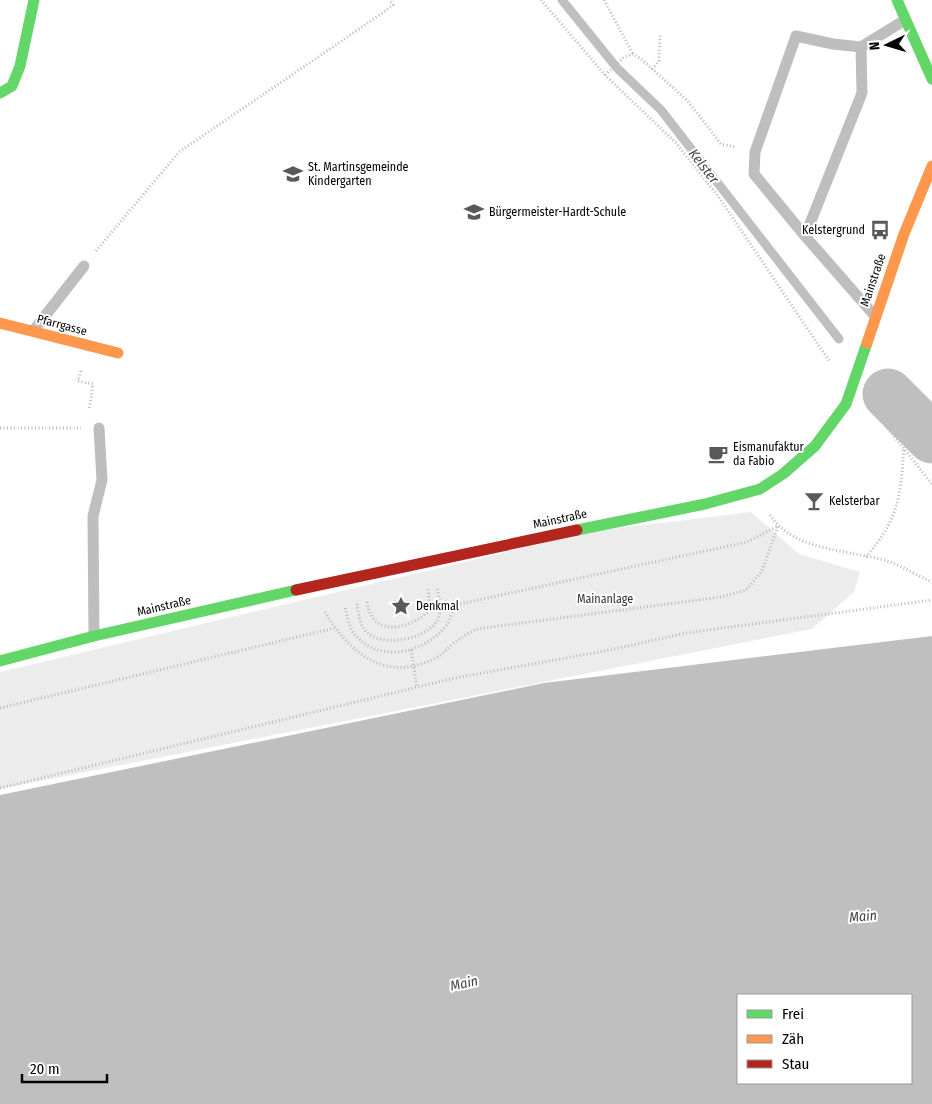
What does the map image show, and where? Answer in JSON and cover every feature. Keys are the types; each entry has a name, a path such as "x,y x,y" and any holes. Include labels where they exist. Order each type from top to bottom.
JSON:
{"street":[{"path":"0,93 12,86 20,66 34,0"},
{"path":"897,0 932,79"},
{"name":"Mainstraße","path":"0,661 94,636 408,564 705,504 760,489 784,474 815,446 846,404 904,234 932,166"},
{"name":"Pfarrgasse","path":"0,323 88,347 118,353"}],"lane":[{"path":"875,317 804,236 754,174 755,152 796,36 833,44 861,47 906,20"},
{"path":"804,236 862,93 861,47"},
{"path":"33,332 84,266"},
{"path":"94,636 93,516 102,480 99,428"}],"path":[{"path":"84,266 179,152 381,14 393,5 390,0"},
{"path":"541,0 605,75 676,143 718,196 833,366"},
{"path":"604,0 633,54 686,100 721,144 755,152"},
{"path":"652,69 659,61 660,34"},
{"path":"605,75 617,62 633,54"},
{"path":"88,347 78,380 93,384 88,416 99,428"},
{"path":"882,420 932,484"},
{"path":"0,428 99,428"},
{"path":"866,557 888,528 900,498 904,447"},
{"path":"760,489 766,508 778,526 804,541 890,562 932,582"},
{"path":"343,599 347,619 354,635 372,648 393,652 411,650 429,643 447,625 455,605 747,542 778,526"},
{"path":"324,608 335,628 350,647 379,665 396,667 413,665 439,656 458,639 476,629 720,597 746,590 762,571 778,526"},
{"path":"366,594 371,616 377,624 398,626 423,617 430,610 431,602 427,580"},
{"path":"358,612 362,627 374,637 406,640 423,634 437,620 441,608 436,585"},
{"path":"0,788 417,687 686,633 932,600"},
{"path":"0,708 335,628"},
{"path":"411,650 417,687"}],"green space":[{"name":"Mainanlage","path":"751,512 799,554 860,572 854,592 812,629 0,789 0,672 595,531"}],"water":[{"name":"Main","path":"932,636 932,1104 0,1104 0,795 544,683"}],"waterway":[{"name":"Kelster","path":"562,0 617,68 661,110 839,339"},
{"name":"Kelster","path":"888,394 932,438"}],"traffic: fast":[{"path":"0,93 12,86 20,66 34,0"},
{"path":"897,0 932,79"},
{"path":"577,530 705,504 760,489 783,474 815,446 846,404 867,343"},
{"path":"0,661 94,636 296,590"}],"traffic: slow":[{"path":"867,343 904,234 932,166"},
{"path":"0,323 118,353"}],"traffic: jam":[{"path":"296,590 577,530"}],"place":[{"name":"St. Martinsgemeinde Kindergarten","path":"293,174"},
{"name":"Bürgermeister-Hardt-Schule","path":"474,212"},
{"name":"Kelstergrund","path":"880,230"},
{"name":"Eismanufaktur da Fabio","path":"718,454"},
{"name":"Kelsterbar","path":"814,501"},
{"name":"Denkmal","path":"401,606"}]}
